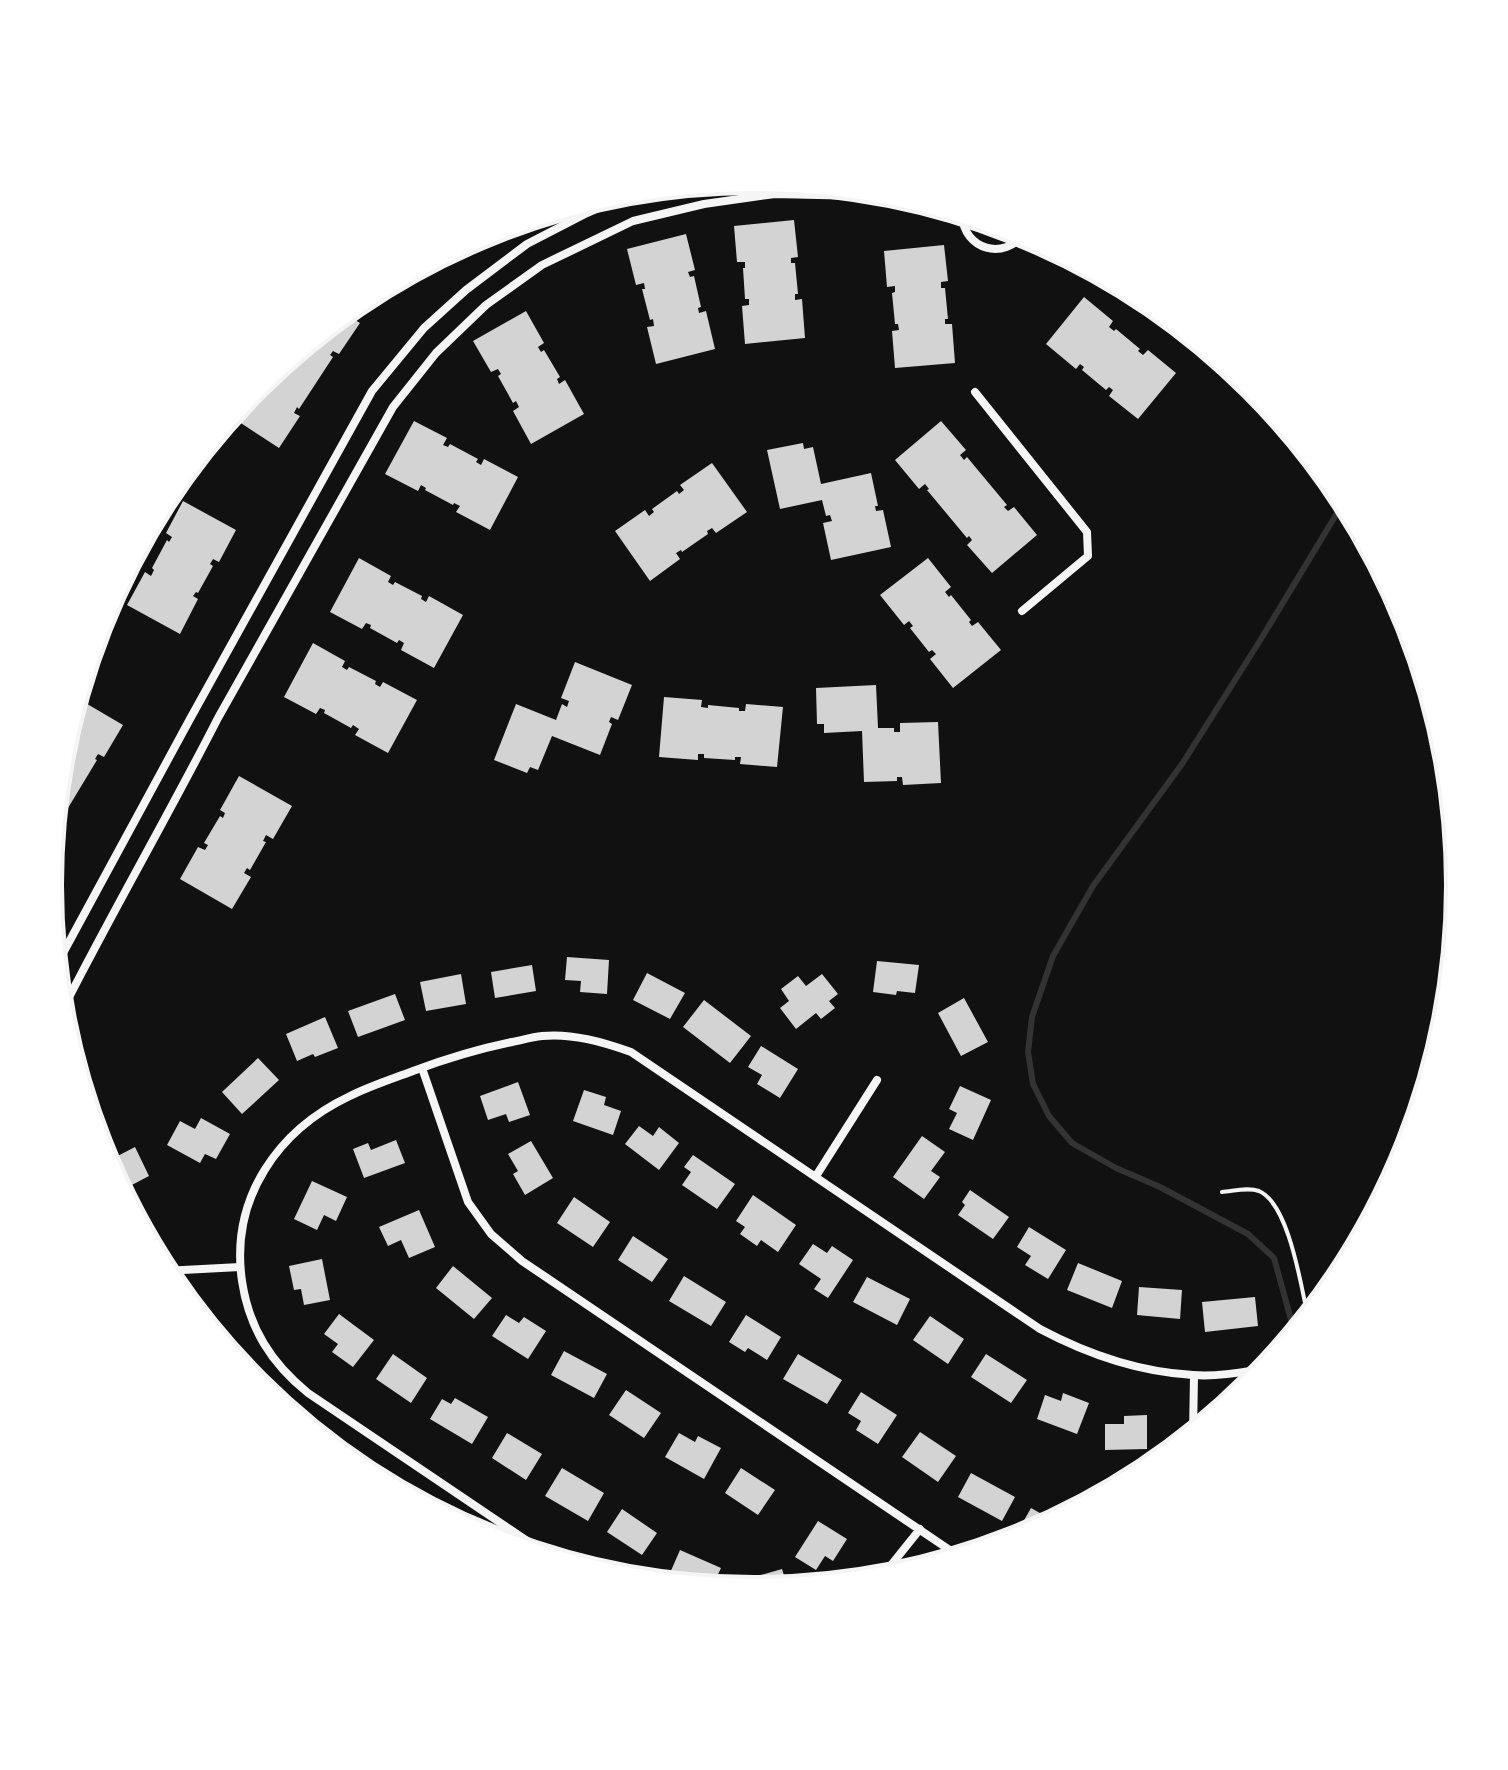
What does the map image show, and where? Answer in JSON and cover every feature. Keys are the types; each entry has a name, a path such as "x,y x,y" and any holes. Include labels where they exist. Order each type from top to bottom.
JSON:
{"street":[{"path":"71,993 218,718 393,407 436,353 486,305 542,265 633,221 704,204 775,194 805,195"},
{"path":"65,949 372,391 424,328 466,290 527,244 583,215"},
{"path":"964,226 975,242 987,248 1005,248 1014,244"},
{"path":"975,392 1087,532 1088,556 1022,611"},
{"path":"518,1535 288,1377 272,1358 252,1321 240,1267 241,1233 256,1185 270,1160 305,1124 351,1095 476,1050 543,1036 581,1037 631,1052 1040,1329 1098,1356 1146,1369 1194,1376 1246,1371"},
{"path":"422,1068 468,1202 491,1234 522,1261 948,1549"},
{"path":"816,1176 877,1080"},
{"path":"180,1270 240,1267"},
{"path":"1193,1419 1194,1376"},
{"path":"893,1563 920,1529"}],"path":[{"path":"1222,1192 1251,1189 1261,1192 1274,1203 1284,1221 1305,1304"}],"building":[{"path":"794,220 798,257 791,258 791,263 795,263 798,294 795,294 795,300 802,299 805,338 745,344 742,306 749,305 749,299 745,299 745,262 737,262 734,226"},
{"path":"686,234 695,270 688,272 690,277 694,276 701,307 698,308 699,313 706,311 715,349 656,364 647,327 654,326 653,319 650,320 642,289 645,289 644,283 636,285 627,249"},
{"path":"944,245 948,281 941,282 941,288 945,288 948,319 945,319 945,324 952,324 955,363 895,368 892,331 899,330 898,324 895,324 892,293 895,286 887,287 884,251"},
{"path":"1084,297 1113,321 1109,327 1114,331 1116,329 1140,349 1138,351 1143,355 1148,350 1176,373 1138,419 1109,396 1113,390 1109,387 1106,390 1082,370 1084,367 1080,364 1076,369 1046,344"},
{"path":"526,311 544,343 538,347 541,352 544,350 560,377 557,379 559,384 565,380 584,414 531,444 513,411 519,407 516,401 513,403 498,376 501,374 498,369 491,372 473,341"},
{"path":"356,320 360,323 339,354 333,351 330,355 333,357 299,409 297,407 294,413 300,416 279,448 240,423 298,365"},
{"path":"414,421 447,438 443,445 448,447 450,444 478,459 476,462 481,465 484,459 518,477 490,530 456,512 460,506 425,490 421,485 418,491 385,474"},
{"path":"941,421 966,450 960,455 964,460 967,457 1007,505 1004,507 1008,511 1014,507 1037,535 992,573 967,545 972,540 969,536 967,538 925,484 919,489 895,460"},
{"path":"803,443 804,449 813,447 821,484 871,473 878,506 875,506 876,511 883,510 891,547 831,560 823,523 832,521 830,515 826,516 822,500 780,509 767,450"},
{"path":"712,463 747,512 716,533 712,528 707,531 708,534 676,553 680,559 650,581 615,531 645,510 649,516 654,512 652,509 677,491 679,494 684,490 680,485"},
{"path":"183,501 236,530 219,562 213,559 210,564 213,566 198,593 193,596 198,599 180,634 127,605 145,572 151,576 167,540 169,542 172,537 166,533"},
{"path":"359,558 391,576 388,582 393,585 395,582 422,596 421,599 426,602 429,596 463,615 434,668 401,650 404,643 399,640 397,643 366,623 362,629 330,612"},
{"path":"928,558 951,587 945,592 971,620 972,626 978,622 1001,650 953,688 930,659 936,654 932,650 929,652 910,628 913,626 909,621 904,625 880,595"},
{"path":"313,643 345,661 342,667 347,670 349,667 376,681 375,684 380,687 383,682 417,700 388,753 355,735 359,729 353,725 351,728 320,708 316,714 284,697"},
{"path":"575,662 632,685 618,720 611,717 609,722 612,724 600,755 552,736 538,770 530,767 527,773 494,760 516,704 556,720 562,704 567,707 569,701 561,698"},
{"path":"876,685 878,728 894,728 894,732 900,732 900,723 938,722 941,783 903,785 902,777 897,777 897,781 864,782 862,731 824,733 824,724 817,724 816,688"},
{"path":"664,697 702,700 701,707 739,708 739,711 745,711 746,704 783,707 777,767 740,764 741,757 735,757 735,760 704,758 704,754 698,754 698,760 659,757"},
{"path":"87,704 123,725 104,757 98,754 66,811 75,750"},
{"path":"239,776 292,806 273,839 266,835 263,841 266,842 250,870 247,868 244,873 251,877 232,909 180,879 198,847 205,850 208,845 204,843 220,816 223,818 225,813 220,810"},
{"path":"567,957 609,960 607,994 580,992 581,981 565,980"},
{"path":"877,961 919,965 915,993 897,991 896,995 873,992"},
{"path":"532,965 536,991 495,998 491,972"},
{"path":"647,973 685,993 670,1019 633,1000"},
{"path":"461,974 466,1004 426,1011 420,982"},
{"path":"822,974 838,994 829,1001 835,1008 821,1019 816,1013 796,1029 780,1008 789,1001 781,989 798,976 806,986"},
{"path":"395,994 405,1020 358,1037 348,1011"},
{"path":"964,998 988,1042 961,1056 938,1013"},
{"path":"704,1000 751,1036 730,1063 683,1027"},
{"path":"325,1017 338,1048 297,1061 286,1034"},
{"path":"761,1046 798,1069 780,1098 757,1084 762,1075 748,1067"},
{"path":"258,1058 279,1080 242,1114 222,1092"},
{"path":"518,1082 530,1115 509,1122 506,1114 488,1120 480,1096"},
{"path":"960,1086 991,1100 973,1140 949,1129 957,1113 949,1109"},
{"path":"584,1090 606,1097 604,1105 621,1111 613,1135 573,1121"},
{"path":"201,1118 230,1134 216,1159 205,1154 200,1163 167,1145 180,1121 195,1129"},
{"path":"639,1126 653,1136 659,1127 679,1143 659,1170 625,1144"},
{"path":"922,1136 945,1152 931,1171 940,1177 924,1199 893,1177"},
{"path":"396,1140 405,1163 364,1178 353,1149 368,1143 371,1150"},
{"path":"531,1141 553,1178 525,1195 513,1174 518,1171 508,1154"},
{"path":"135,1147 149,1176 131,1186 118,1156"},
{"path":"693,1155 735,1184 717,1209 682,1185 691,1172 684,1167"},
{"path":"312,1181 347,1197 336,1221 324,1215 317,1230 294,1219"},
{"path":"970,1190 1009,1217 993,1239 958,1215"},
{"path":"753,1195 796,1225 778,1252 761,1240 757,1246 740,1234 745,1227 736,1221"},
{"path":"574,1197 610,1222 593,1247 557,1223"},
{"path":"419,1210 435,1247 409,1258 401,1240 388,1246 379,1227"},
{"path":"1029,1227 1066,1250 1048,1279 1025,1265 1031,1256 1017,1247"},
{"path":"633,1236 668,1259 652,1282 618,1260"},
{"path":"813,1244 827,1253 832,1246 853,1260 828,1298 814,1289 821,1279 799,1264"},
{"path":"322,1259 330,1300 304,1305 301,1289 294,1290 289,1266"},
{"path":"1078,1263 1122,1281 1112,1308 1067,1290"},
{"path":"453,1266 492,1298 474,1319 436,1288"},
{"path":"684,1276 726,1302 711,1326 669,1301"},
{"path":"867,1277 910,1299 897,1325 853,1302"},
{"path":"1139,1287 1182,1290 1180,1319 1137,1315"},
{"path":"1255,1297 1258,1326 1205,1332 1202,1302"},
{"path":"339,1314 374,1340 353,1367 332,1352 338,1344 324,1334"},
{"path":"506,1315 519,1323 524,1317 546,1331 528,1359 492,1336"},
{"path":"746,1315 781,1337 767,1360 748,1348 745,1352 729,1342"},
{"path":"930,1316 964,1339 948,1364 913,1340"},
{"path":"564,1351 607,1374 594,1398 551,1375"},
{"path":"393,1354 427,1378 411,1403 376,1379"},
{"path":"798,1354 842,1380 827,1404 783,1379"},
{"path":"986,1354 1027,1380 1011,1403 971,1377"},
{"path":"626,1390 661,1413 644,1438 609,1415"},
{"path":"861,1392 897,1415 878,1444 856,1430 861,1421 848,1413"},
{"path":"1063,1393 1089,1403 1077,1434 1037,1419 1045,1395 1061,1401"},
{"path":"455,1398 488,1417 472,1444 430,1419 442,1399 451,1404"},
{"path":"1147,1415 1147,1449 1105,1450 1105,1424 1124,1424 1124,1416"},
{"path":"920,1432 956,1456 938,1482 902,1457"},
{"path":"507,1433 542,1454 526,1480 492,1458"},
{"path":"679,1433 695,1442 698,1436 721,1448 704,1479 665,1457"},
{"path":"562,1468 604,1493 588,1521 545,1496"},
{"path":"741,1468 775,1490 758,1515 725,1493"},
{"path":"971,1473 1015,1497 1002,1521 958,1497"},
{"path":"1031,1508 1042,1514 1023,1522"},
{"path":"622,1509 657,1533 642,1555 607,1532"},
{"path":"818,1521 847,1539 833,1561 825,1556 816,1570 795,1557"},
{"path":"680,1550 721,1568 717,1576 671,1572"},
{"path":"782,1569 784,1576 754,1577"}],"waterway":[{"path":"1291,1320 1274,1258 1248,1234 1072,1143 1049,1116 1033,1084 1028,1052 1032,1017 1053,956 1093,886 1182,764 1337,513"}]}
